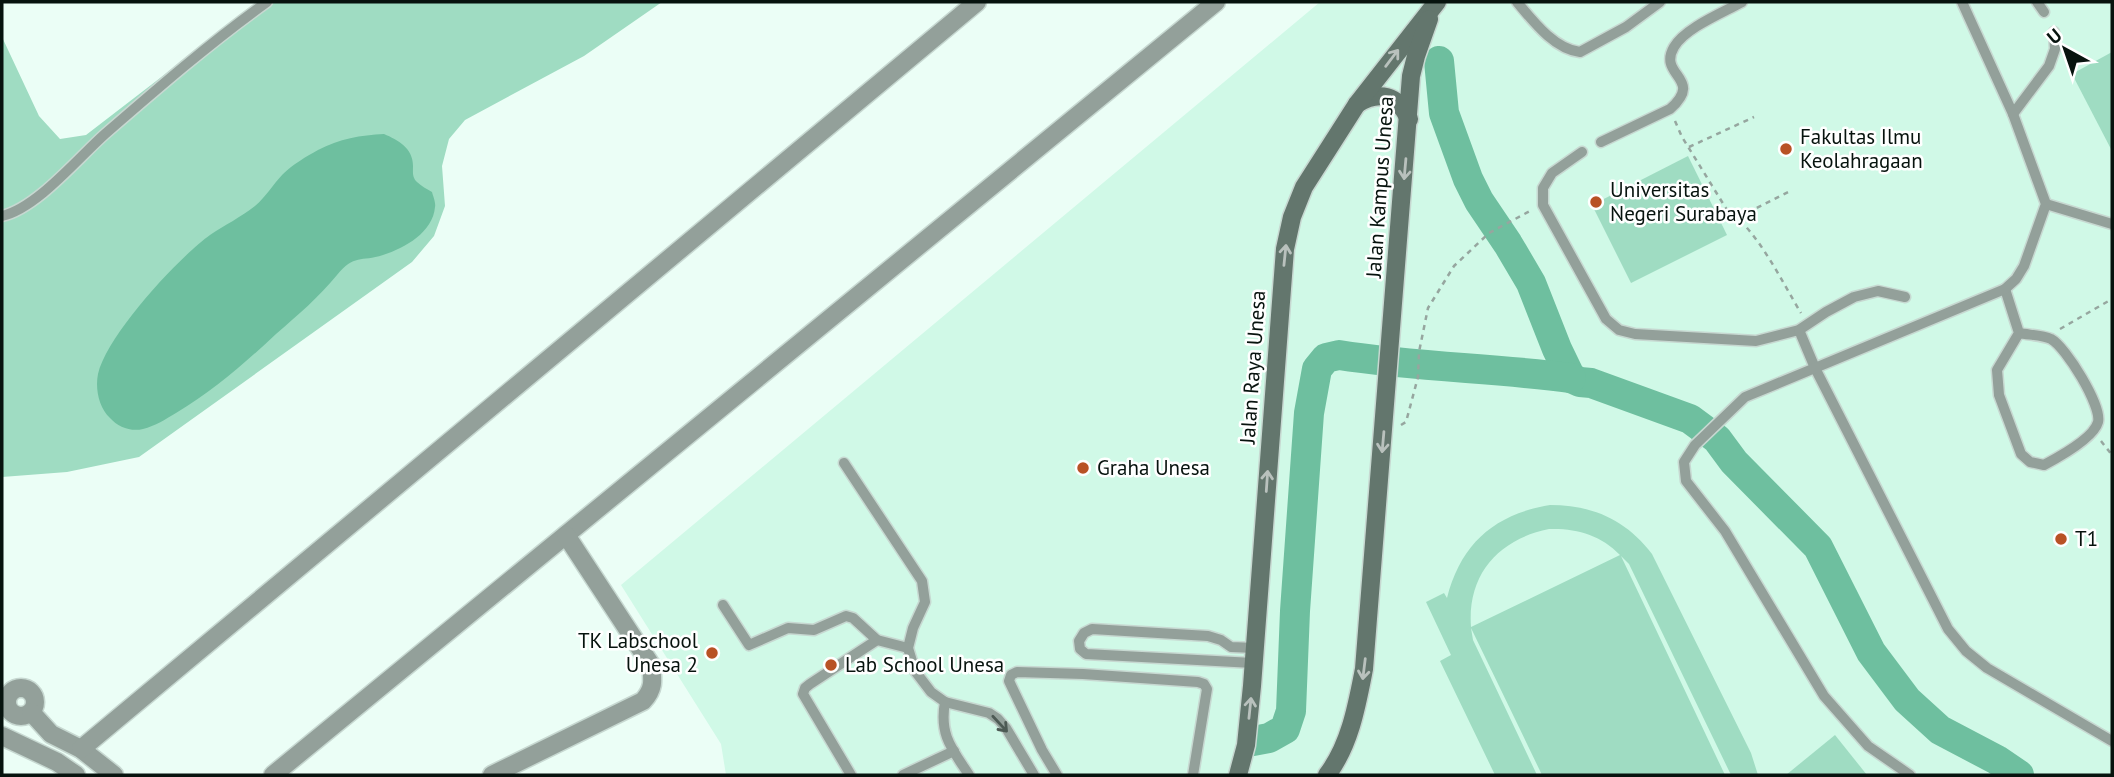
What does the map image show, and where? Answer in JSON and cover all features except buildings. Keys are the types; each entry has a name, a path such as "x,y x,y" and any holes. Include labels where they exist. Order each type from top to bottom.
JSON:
{"main road":[{"name":"Jalan Raya Unesa","path":"1238,775 1246,745 1284,249 1292,217 1304,187 1357,104 1435,4"},
{"name":"Jalan Kampus Unesa","path":"1384,430 1414,66 1435,4"},
{"path":"1357,104 1367,98 1387,97 1405,109 1409,119"},
{"path":"1327,775 1344,747 1357,705 1364,669 1384,430"}],"street":[{"path":"81,749 977,2"},
{"path":"272,775 1216,2"},
{"path":"492,775 643,701 651,693 654,684 651,665 566,535"},
{"path":"31,712 51,734 81,749 114,775"},
{"path":"2,736 57,762 76,775"}],"lane":[{"path":"2,216 14,214 50,186 103,136 234,26 267,2"},
{"path":"1517,2 1543,33 1580,52 1626,27 1660,2"},
{"path":"1601,142 1670,109 1679,101 1684,90 1683,82 1672,70 1670,57 1675,46 1688,33 1742,2"},
{"path":"1910,775 1868,746 1824,696 1726,531 1686,481 1684,462 1695,445 1745,397 2004,289 2016,279 2024,266 2046,204 2013,114 1962,2"},
{"path":"2037,2 2045,12"},
{"path":"2013,114 2049,66 2055,49 2054,32"},
{"path":"1582,152 1552,173 1543,188 1543,205 1606,320 1619,330 1635,334 1756,341 1803,327 1854,297 1878,291 1905,297"},
{"path":"2046,204 2112,224"},
{"path":"2004,289 2019,333 1997,370 1999,395 2021,454 2030,462 2044,465 2062,456 2093,432 2099,411 2062,347 2049,338 2019,333"},
{"path":"1803,327 1815,368 1948,629 1966,651 1987,668 2112,741"},
{"path":"844,463 922,582 925,602 908,648 915,671 931,692 945,702 989,713 998,719 1034,775"},
{"path":"723,606 749,645 788,628 797,627 810,631 846,616 853,618 877,640 908,648"},
{"path":"1092,629 1208,636 1254,656 1086,654 1080,649 1079,641 1084,633 1092,629"},
{"path":"851,775 803,694 810,684 877,640"},
{"path":"1083,674 1086,654"},
{"path":"1057,775 1009,681 1011,675 1017,672 1083,674 1204,684 1207,689 1193,775"},
{"path":"945,702 942,718 944,731 969,775"},
{"path":"903,775 954,751"}],"path":[{"path":"1670,109 1682,137 1727,210 1739,217 1750,230 1803,327"},
{"path":"1689,147 1754,117"},
{"path":"1739,217 1790,191"},
{"path":"1384,430 1398,428 1406,422 1418,377 1419,352 1427,308 1454,266 1489,233 1543,205"},
{"path":"2049,338 2066,324 2112,299"},
{"path":"2093,432 2112,455"}],"shaded area":[{"path":"259,2 662,2 584,56 465,120 449,139 442,166 445,206 434,236 412,262 139,457 67,472 2,477 2,37 39,116 60,139 86,135"},
{"name":"Universitas Negeri Surabaya","path":"1320,2 2112,2 2112,775 726,775 721,744 621,585"},
{"path":"2112,52 2112,151 2072,74"},
{"path":"384,134 408,150 414,178 432,192 435,205 433,216 423,231 409,243 391,252 348,264 308,306 240,366 176,413 138,430 125,428 113,421 101,404 98,374 115,339 145,298 196,246 255,206 283,174 300,161 342,140"},
{"path":"1688,156 1727,235 1631,283 1592,205"},
{"path":"1550,505 1594,512 1620,524 1642,542 1652,554 1751,753 1758,775 1731,775 1629,564 1621,556 1725,775 1542,775 1471,628 1473,640 1537,775 1495,775 1440,661 1451,655 1426,602 1444,593 1447,598 1461,562 1483,534 1497,524 1530,509","holes":["1549,529 1588,534 1605,542 1620,555 1471,627 1474,591 1490,562 1501,550 1515,541"]},
{"path":"1835,735 1867,775 1786,775"}],"waterway":[{"path":"1439,61 1444,113 1468,179 1531,283 1571,378 1690,419 1717,439 1734,462 1818,547 1871,652 1907,700 1940,730 1997,760 2019,775"},
{"path":"1253,741 1269,738 1285,729 1291,711 1309,413 1317,369 1326,358 1339,355 1571,378"}],"place":[{"name":"Fakultas Ilmu Keolahragaan","path":"1786,149"},
{"name":"Universitas Negeri Surabaya","path":"1596,202"},
{"name":"Graha Unesa","path":"1083,468"},
{"name":"T1","path":"2061,539"},
{"name":"TK Labschool Unesa 2","path":"712,653"},
{"name":"Lab School Unesa","path":"831,665"}]}
